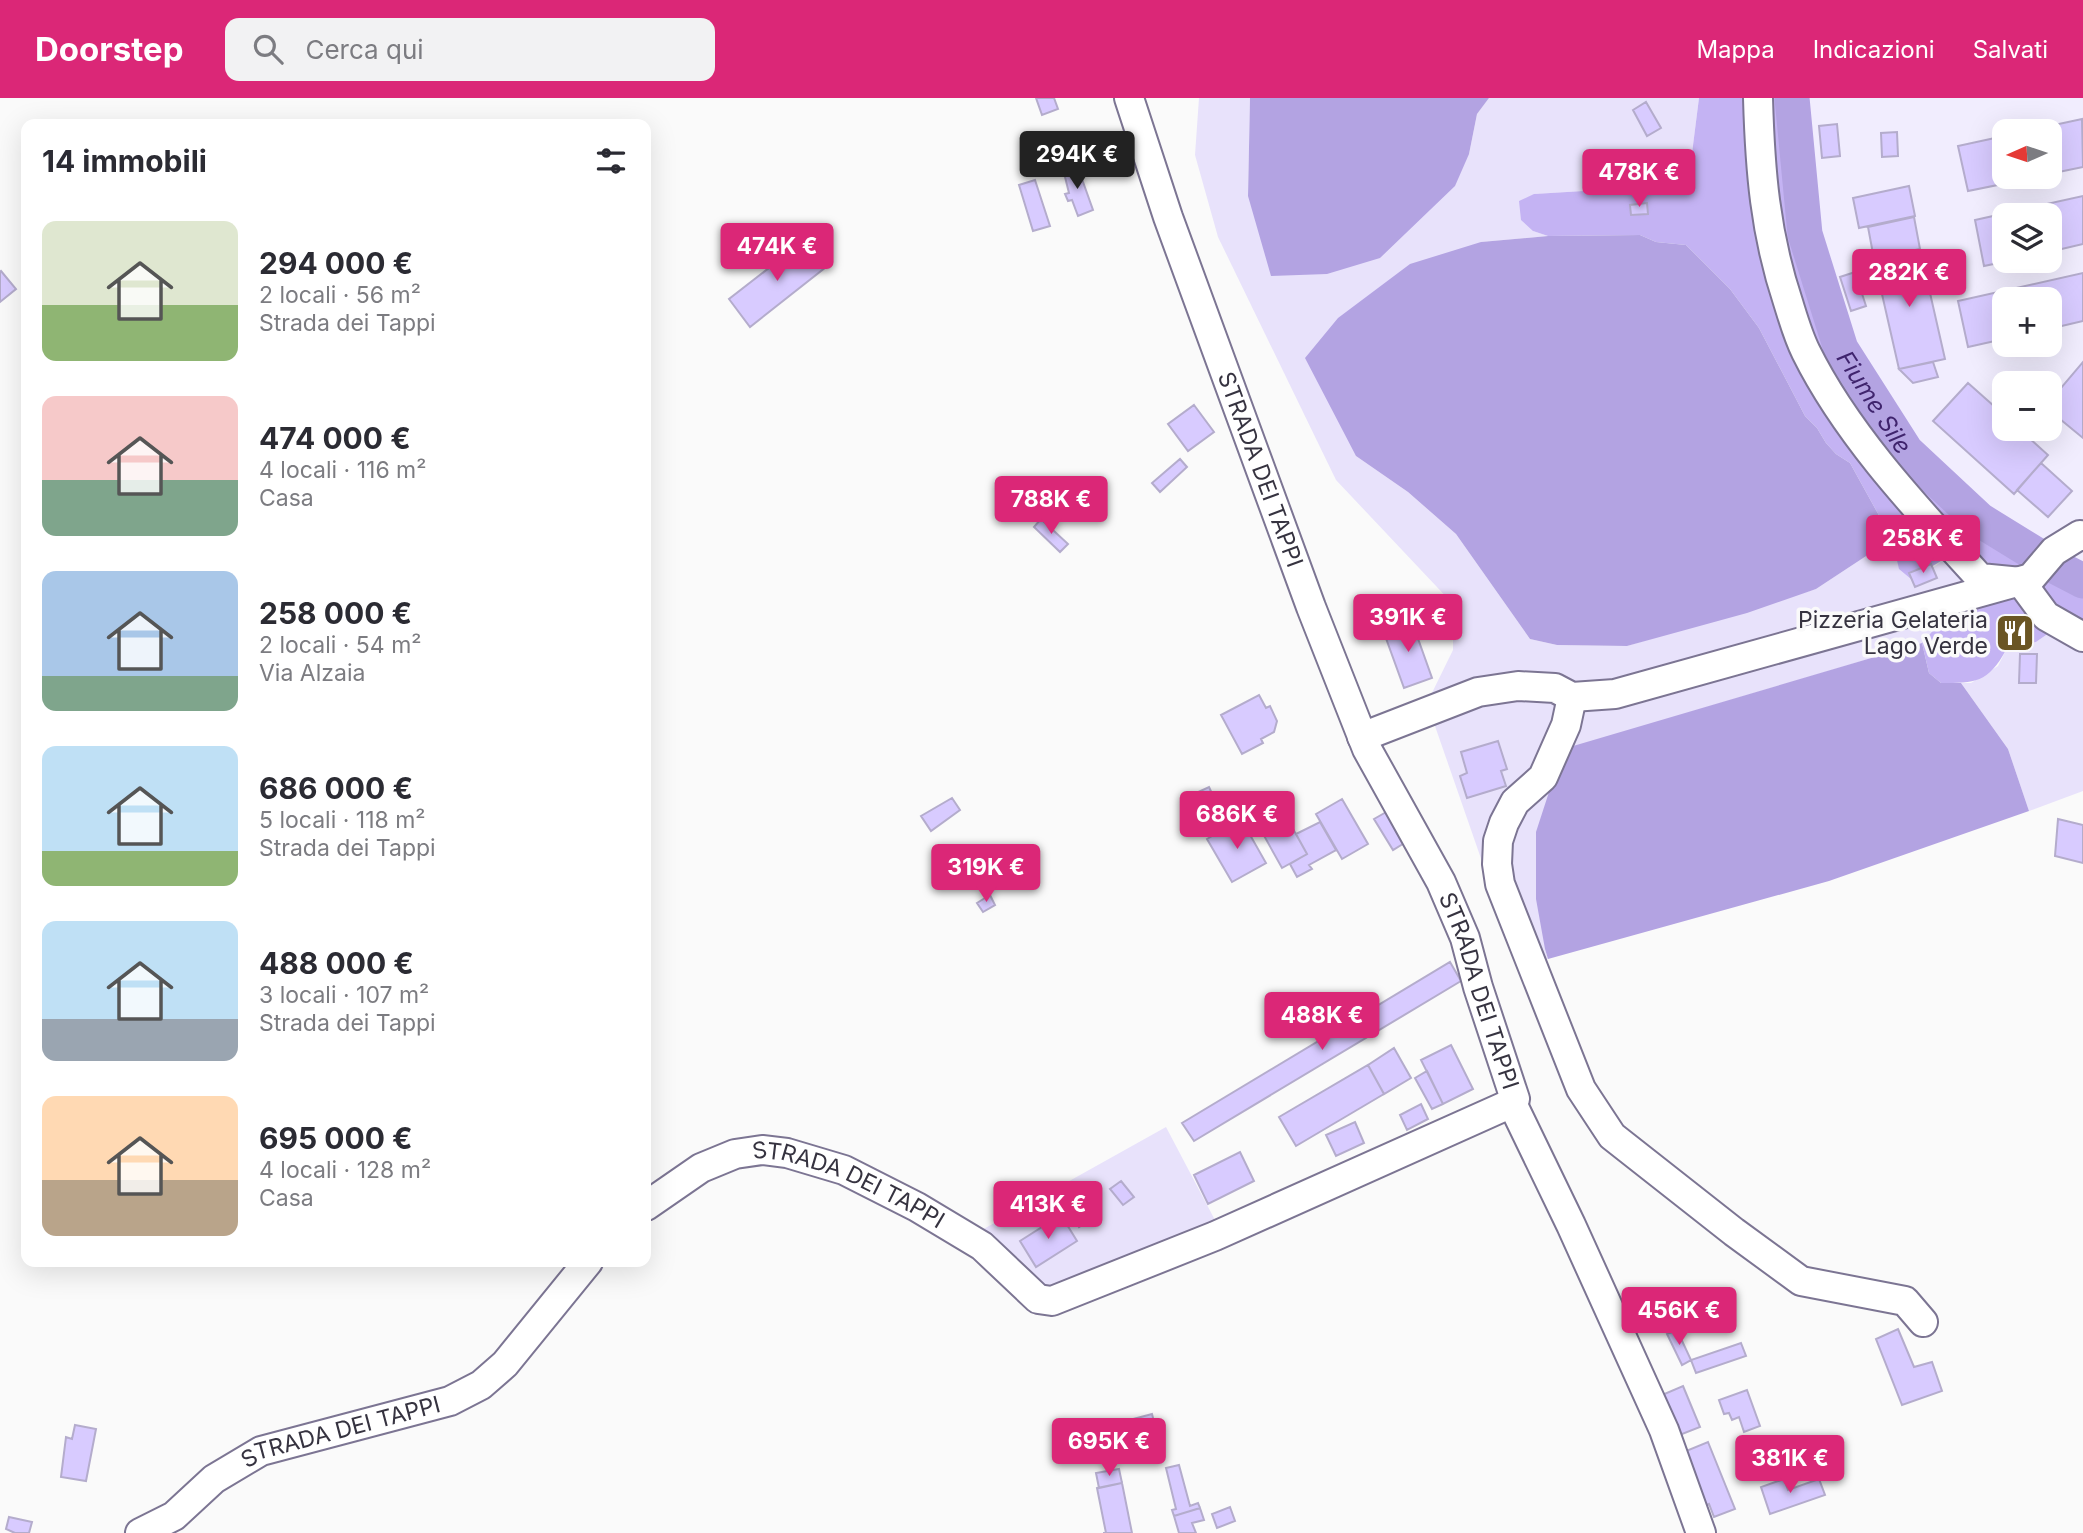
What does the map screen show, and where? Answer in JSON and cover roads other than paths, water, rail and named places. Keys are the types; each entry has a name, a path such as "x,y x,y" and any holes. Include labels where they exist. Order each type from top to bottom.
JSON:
{"street":[{"name":"STRADA DEI TAPPI","path":"651,1203 701,1168 735,1154 762,1150 787,1153 844,1170 917,1207 982,1246 1038,1299 1052,1301 1215,1236 1512,1103 1515,1099 1465,938 1441,882 1362,737 1240,417 1129,98"},
{"path":"1758,98 1763,199 1770,240 1794,320 1805,349 1822,381 1886,470 1980,578 2038,568"},
{"path":"1362,737 1478,692 1518,686 1556,688 1572,697 1615,694 2038,568 2080,535 2083,536"},
{"path":"2038,568 2046,616 2083,637"},
{"path":"1572,697 1566,725 1543,777 1515,802 1504,823 1498,841 1497,864 1500,884 1581,1089 1612,1136 1801,1281 1905,1301 1923,1322"},
{"path":"1512,1103 1571,1224 1664,1430 1701,1533"},
{"name":"STRADA DEI TAPPI","path":"140,1533 174,1516 214,1479 261,1451 450,1401 481,1385 505,1364 584,1267"}],"waterway":[{"name":"Fiume Sile","path":"1792,98 1805,234 1841,349 1906,451 1980,520 2083,581"}],"place":[{"name":"Pizzeria Gelateria Lago Verde","path":"2015,633"}]}
